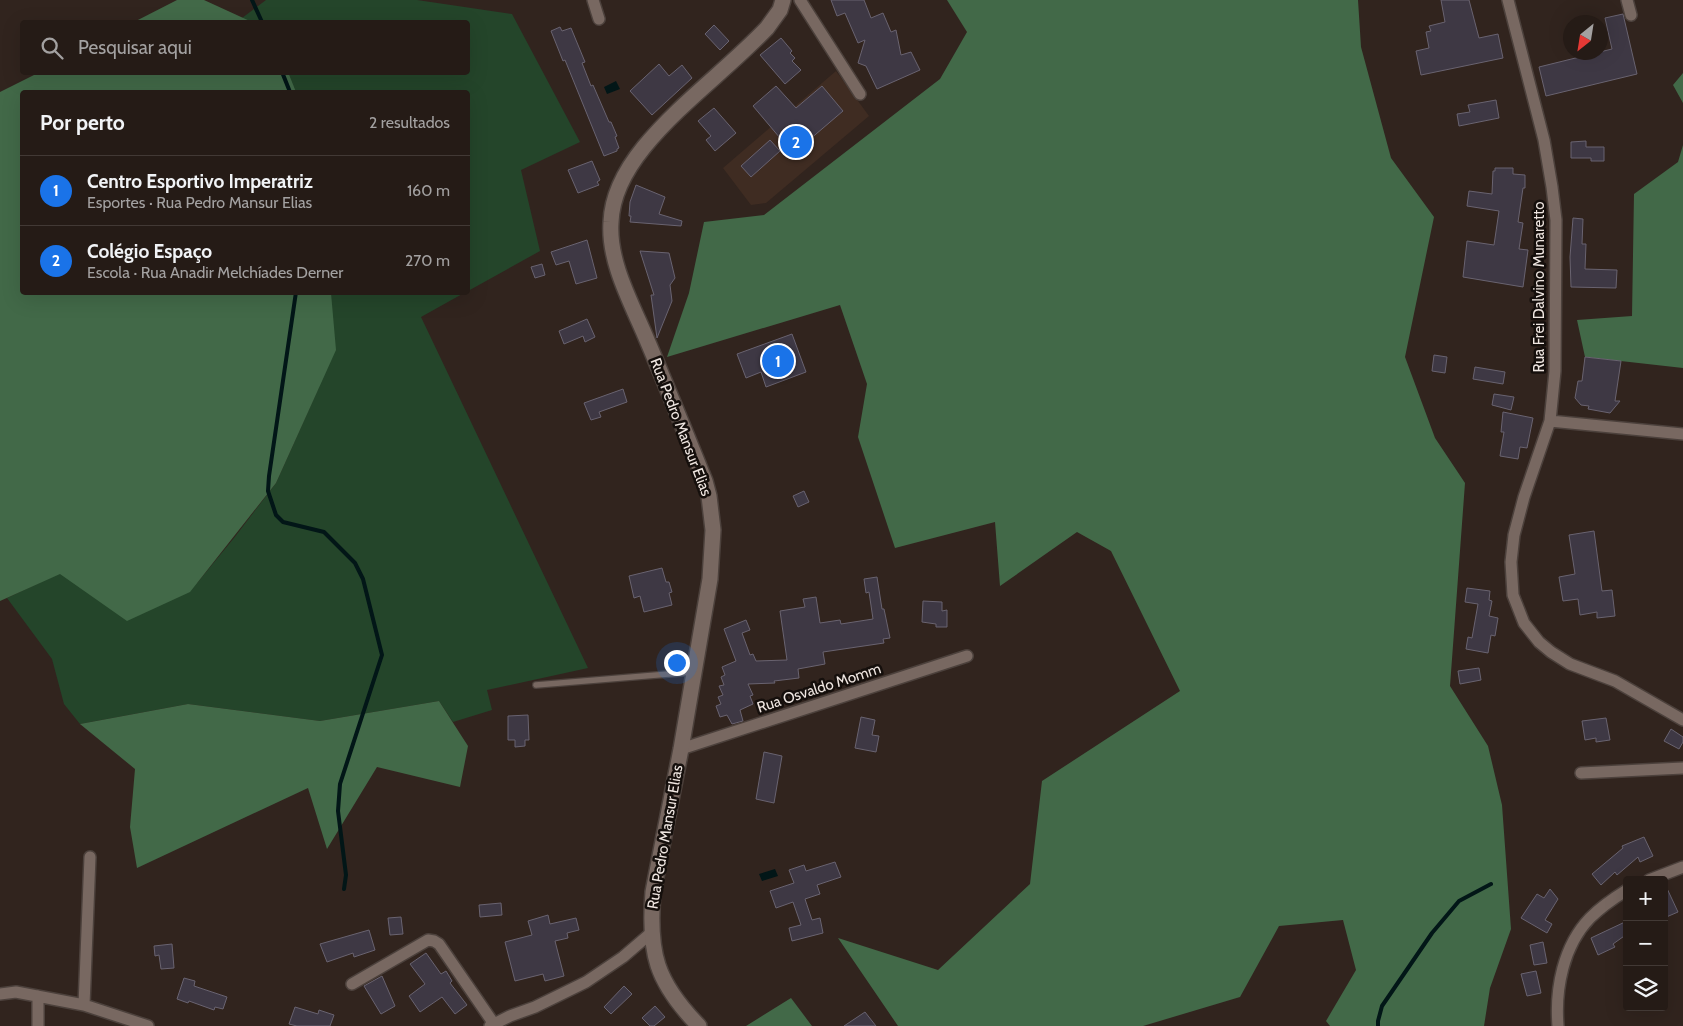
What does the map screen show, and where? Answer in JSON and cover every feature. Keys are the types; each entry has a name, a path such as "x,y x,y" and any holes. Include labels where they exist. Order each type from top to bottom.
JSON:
{"main road":[{"name":"Rua Pedro Mansur Elias","path":"699,1026 673,997 665,983 653,951 651,933 653,892 681,749 712,562 713,530 709,496 705,481 617,263 611,224 612,207 616,193 643,148 665,124 760,36 774,19 783,0"}],"street":[{"path":"593,0 599,19"},
{"path":"800,0 860,94"},
{"name":"Rua Frei Dalvino Munaretto","path":"1508,0 1544,140 1556,220 1556,354 1550,422 1524,497 1512,546 1511,587 1521,617 1539,642 1558,657 1570,664 1615,681 1683,720"},
{"path":"1627,0 1632,15"},
{"path":"1550,422 1683,434"},
{"name":"Rua Osvaldo Momm","path":"681,749 966,656"},
{"path":"1581,772 1683,768"},
{"path":"84,1005 90,857"},
{"path":"1659,876 1683,866"},
{"path":"1558,1026 1559,987 1565,961 1573,942 1590,918 1608,902 1623,893"},
{"path":"352,984 428,940 434,941 439,944 492,1025 535,1007 586,982 623,957 651,933"},
{"path":"0,994 16,992 84,1005 148,1026"},
{"path":"38,996 38,1026"}],"lane":[{"path":"536,685 693,672"}],"shaded area":[{"path":"836,71 869,116 766,203 751,205 723,168"},
{"path":"616,81 620,89 607,94 604,87"},
{"path":"775,869 778,876 762,881 759,874"}],"green space":[{"path":"177,0 204,0 248,20 138,20"},
{"path":"266,0 417,0 512,14 580,142 521,170 540,251 470,290 470,90 294,90 282,75 470,75 470,20 244,20 242,18"},
{"path":"947,0 1358,0 1361,47 1391,158 1434,217 1405,357 1435,438 1465,483 1450,686 1488,746 1502,805 1511,929 1490,988 1484,1026 1330,1026 1326,1021 1356,970 1343,920 1279,926 1240,997 1143,1026 898,1026 838,938 938,970 1030,884 1042,781 1180,691 1111,551 1077,532 1000,586 995,522 895,548 858,437 867,384 840,305 667,357 689,293 704,222 764,215 940,79 967,32"},
{"path":"1683,73 1683,103 1673,85"},
{"path":"34,75 289,75 295,90 20,90 20,295 331,295 336,350 276,483 190,592 127,621 60,574 0,601 0,92"},
{"path":"1683,145 1683,368 1585,357 1577,320 1632,316 1634,194 1678,162"},
{"path":"328,295 460,295 421,317 588,668 487,690 492,710 453,722 439,701 320,721 188,704 80,724 64,704 52,659 7,598 60,573 197,583 276,483 319,387"},
{"path":"439,701 468,746 460,787 377,767 327,849 308,788 137,868 130,827 135,769 80,724 188,704 320,721"},
{"path":"791,998 812,1026 746,1026"}],"building":[{"path":"831,0 864,0 871,18 883,13 891,32 896,30 901,55 911,52 920,70 877,89 866,66 858,63 865,40 858,43 845,13 837,16"},
{"path":"1441,0 1469,0 1479,38 1498,34 1503,58 1421,75 1416,51 1429,48 1426,32 1431,31 1429,26 1445,22"},
{"path":"1623,14 1637,74 1546,96 1539,67 1567,60 1608,60 1608,50 1612,49 1608,31 1608,17"},
{"path":"714,25 729,41 720,50 705,34"},
{"path":"560,27 562,31 571,28 585,62 582,63 591,86 593,85 617,136 615,137 619,148 617,151 604,156 565,60 563,61 551,31"},
{"path":"781,38 792,51 790,53 795,58 792,61 801,70 785,84 760,55"},
{"path":"659,64 669,76 682,65 692,78 652,115 630,91"},
{"path":"776,86 796,108 822,86 843,111 809,140 796,124 780,138 753,106"},
{"path":"1496,100 1499,118 1459,126 1457,114 1470,112 1468,105"},
{"path":"714,108 736,133 715,151 706,140 711,136 698,121"},
{"path":"770,140 780,151 751,177 741,166"},
{"path":"1586,141 1586,147 1604,147 1604,161 1591,161 1591,158 1571,158 1571,142"},
{"path":"592,161 600,180 597,182 599,185 578,193 568,170"},
{"path":"1495,168 1513,168 1513,174 1525,175 1525,188 1523,188 1518,222 1523,223 1519,249 1528,250 1523,287 1463,277 1467,241 1494,245 1499,211 1467,206 1469,191 1492,194 1493,171 1495,171"},
{"path":"636,185 665,197 659,214 682,221 681,226 630,222 630,202"},
{"path":"1573,218 1583,219 1582,244 1586,244 1585,269 1617,270 1616,288 1571,287 1570,257"},
{"path":"587,240 597,278 576,284 569,261 556,265 551,252"},
{"path":"640,251 669,253 675,278 670,285 672,301 657,338 651,295 654,295"},
{"path":"542,264 545,275 535,278 531,267"},
{"path":"587,319 595,337 585,342 583,336 564,344 559,331"},
{"path":"792,334 806,372 766,387 761,372 746,378 737,354"},
{"path":"1434,355 1447,357 1445,373 1432,371"},
{"path":"1585,357 1621,361 1615,401 1620,401 1610,413 1588,409 1589,406 1581,405 1575,398 1578,381 1582,381"},
{"path":"1475,367 1505,372 1503,384 1473,379"},
{"path":"623,389 627,402 599,412 601,417 591,420 584,403"},
{"path":"1494,394 1514,397 1511,410 1492,405"},
{"path":"1503,412 1533,418 1527,448 1520,447 1518,459 1500,456 1504,432 1501,432"},
{"path":"804,491 809,502 798,507 793,496"},
{"path":"1594,531 1602,591 1612,590 1615,616 1597,618 1597,612 1580,615 1578,599 1563,601 1559,577 1575,574 1569,535"},
{"path":"662,568 666,582 669,582 672,592 669,593 672,605 644,612 640,596 634,598 629,576"},
{"path":"877,577 882,609 884,609 890,638 883,639 884,643 823,652 825,664 798,669 799,678 774,681 775,683 748,684 753,695 750,696 753,704 740,710 743,721 732,724 727,715 720,717 716,706 721,704 718,697 723,695 719,686 724,685 721,677 725,675 722,667 736,661 724,629 746,620 750,630 742,633 750,655 753,654 756,661 787,660 780,611 805,607 803,599 816,597 820,623 840,620 841,624 873,619 869,592 866,593 864,579"},
{"path":"1467,588 1490,591 1489,600 1492,601 1489,616 1498,618 1495,636 1491,635 1488,653 1466,649 1468,637 1472,638 1478,604 1465,602"},
{"path":"923,601 942,602 942,611 947,610 947,627 936,627 936,624 922,622"},
{"path":"1479,668 1481,680 1460,684 1458,671"},
{"path":"528,715 529,740 525,740 525,746 515,747 515,740 508,740 508,716"},
{"path":"861,717 875,720 872,735 879,736 876,752 855,748"},
{"path":"1606,718 1610,740 1596,742 1596,738 1585,740 1582,721"},
{"path":"1671,729 1683,737 1683,742 1679,749 1664,741"},
{"path":"764,752 782,756 774,803 756,799"},
{"path":"1644,837 1653,856 1640,862 1638,857 1617,875 1615,872 1601,885 1592,874 1623,848 1622,846"},
{"path":"835,862 841,877 817,885 820,894 805,899 812,920 820,918 823,933 792,941 789,928 801,925 793,902 776,908 770,891 794,883 789,870 804,865 806,871"},
{"path":"1550,889 1558,899 1545,920 1552,924 1547,933 1521,918 1537,894 1544,898"},
{"path":"1668,891 1678,912 1668,916"},
{"path":"501,903 502,915 480,917 479,905"},
{"path":"548,915 550,924 576,918 579,930 567,933 568,938 555,941 564,976 545,981 543,974 515,981 505,942 532,935 528,921"},
{"path":"401,917 403,934 390,935 388,918"},
{"path":"1623,923 1623,937 1613,944 1615,947 1598,955 1591,938"},
{"path":"369,930 375,950 354,957 353,953 327,962 320,944"},
{"path":"1543,942 1547,963 1534,965 1530,945"},
{"path":"172,944 174,968 161,969 159,955 155,956 154,946"},
{"path":"426,953 441,974 446,971 452,981 450,983 467,1005 455,1014 442,997 420,1012 409,996 425,984 410,964"},
{"path":"1536,971 1541,993 1527,996 1521,974"},
{"path":"382,976 395,1006 381,1014 364,986"},
{"path":"184,978 195,981 194,986 227,997 223,1009 215,1007 214,1010 189,1001 188,1003 177,999"},
{"path":"624,986 632,994 611,1014 604,1007"},
{"path":"655,1006 665,1017 654,1026 650,1026 642,1018"},
{"path":"295,1007 318,1014 319,1010 334,1015 330,1026 297,1026 289,1024"},
{"path":"865,1012 876,1026 844,1026"}],"waterway":[{"path":"252,0 261,20"},
{"path":"283,75 289,90"},
{"path":"296,295 268,491 276,515 283,522 324,532 355,563 363,579 382,655 340,784 338,811 346,875 344,889"},
{"path":"1378,1026 1382,1006 1432,933 1459,901 1491,884"}],"place":[{"name":"Colégio Espaço","path":"796,142"},
{"name":"Centro Esportivo Imperatriz","path":"778,361"}]}
